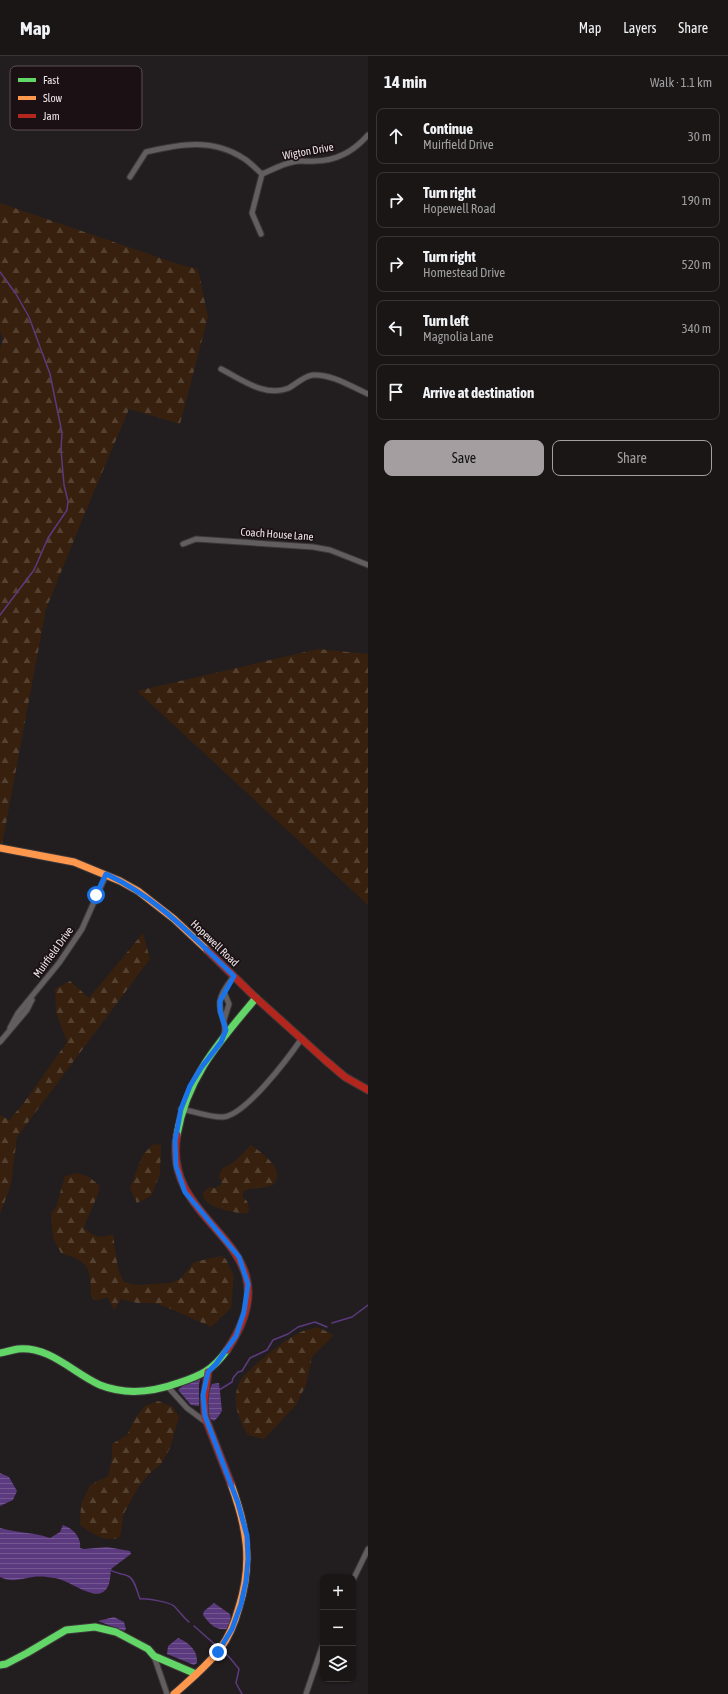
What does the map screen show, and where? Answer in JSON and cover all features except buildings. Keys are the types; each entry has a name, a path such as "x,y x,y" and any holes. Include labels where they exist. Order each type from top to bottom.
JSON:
{"street":[{"name":"Wigton Drive","path":"262,174 292,162 322,161 343,155 356,148 368,135"},
{"path":"130,176 146,152 176,145 201,144 226,150 243,158 262,174 252,213 261,234"},
{"path":"221,369 262,390 276,391 288,388 312,375 327,376 368,394"},
{"name":"Coach House Lane","path":"183,544 196,539 313,546 330,550 368,565"},
{"name":"Hopewell Road","path":"0,848 67,860 106,874 138,891 159,905 174,918 256,998 345,1077 368,1090"},
{"name":"Muirfield Drive","path":"0,1042 10,1028 27,1010 34,996 82,929 106,874"},
{"path":"221,1042 226,1030 220,1011 220,1001 234,976"},
{"path":"224,992 229,1004 224,1020"},
{"path":"0,1352 28,1348 52,1355 94,1383 118,1390 138,1392 168,1387 208,1372 216,1364 236,1336 244,1312 248,1284 239,1257 185,1192 176,1166 175,1141 181,1109 190,1086 201,1068 256,998"},
{"path":"181,1109 222,1118 233,1115 270,1079 302,1038"},
{"path":"174,1694 218,1652 232,1629 241,1604 246,1581 248,1559 247,1536 238,1503 205,1416 203,1395 208,1372"},
{"path":"168,1387 187,1408 208,1423"},
{"path":"356,1574 368,1548"},
{"path":"0,1664 6,1664 28,1653 66,1630 95,1627 116,1632 128,1637 148,1649 154,1656 167,1694"},
{"path":"306,1694 322,1646"},
{"path":"154,1656 196,1674"}],"green space":[{"path":"0,203 178,264 198,269 208,317 180,424 129,409 46,609 2,845 0,845 0,349 3,339 0,331"},
{"path":"318,649 368,654 368,905 137,691"},
{"path":"143,933 150,959 17,1137 11,1184 0,1214 0,1115 9,1120 23,1104 67,1042 56,1012 55,989 70,981 89,998"},
{"path":"153,1144 161,1145 160,1174 151,1196 137,1203 130,1189 142,1156"},
{"path":"251,1145 269,1160 276,1170 277,1175 274,1184 267,1187 243,1191 243,1198 247,1201 249,1208 248,1213 238,1213 211,1205 206,1201 202,1194 209,1187 215,1188 221,1185 219,1176 222,1169 235,1161"},
{"path":"77,1173 89,1177 100,1186 84,1228 101,1237 113,1234 118,1269 124,1282 137,1285 170,1283 180,1279 194,1262 221,1256 226,1259 234,1276 231,1308 211,1327 155,1303 137,1303 121,1299 114,1310 107,1297 96,1301 91,1296 89,1272 86,1267 83,1263 71,1256 61,1253 53,1238 51,1213 56,1207 65,1176"},
{"path":"317,1327 334,1335 312,1357 306,1385 296,1405 264,1439 248,1435 239,1417 236,1404 237,1390 242,1378 256,1364 283,1342 299,1333"},
{"path":"158,1401 173,1407 179,1417 170,1448 161,1464 149,1474 139,1486 124,1513 120,1537 110,1539 99,1537 80,1525 81,1504 90,1485 108,1476 112,1459 112,1444 127,1435 135,1418 145,1406"}],"shaded area":[{"path":"201,1377 199,1384 199,1406 191,1405 178,1390 185,1384"},
{"path":"219,1383 222,1411 214,1421 209,1418 208,1396 212,1384"},
{"path":"0,1473 9,1477 17,1491 13,1500 0,1506"},
{"path":"63,1525 70,1528 76,1534 79,1540 80,1548 107,1547 130,1551 131,1554 111,1569 107,1589 96,1594 59,1579 35,1577 8,1580 0,1577 0,1528 50,1538 60,1532"},
{"path":"214,1603 230,1614 231,1620 227,1629 216,1628 203,1615 204,1611"},
{"path":"114,1617 124,1622 126,1629 124,1631 98,1621"},
{"path":"178,1638 192,1647 196,1654 197,1663 194,1665 167,1654 168,1646"}],"waterway":[{"path":"0,272 16,294 29,317 50,374 62,433 61,450 64,485 68,501 67,510 48,538 34,570 0,615"},
{"path":"332,1323 352,1317 368,1305"},
{"path":"219,1390 232,1382 233,1378 238,1372 242,1371 250,1358 267,1350 273,1340 288,1334 298,1327 315,1322 327,1327"},
{"path":"109,1569 130,1578 134,1583 140,1599 167,1603 174,1606 189,1622"},
{"path":"194,1626 219,1648"},
{"path":"222,1650 239,1669 236,1683 242,1694"}],"traffic: fast":[{"path":"177,1135 188,1095 206,1061 217,1045 256,998"},
{"path":"0,1353 18,1349 30,1349 41,1352 61,1361 100,1385 119,1390 139,1391 159,1389 199,1375 217,1363 227,1350"},
{"path":"0,1665 6,1664 27,1653 66,1630 95,1627 116,1632 148,1649 154,1656 196,1674"}],"traffic: slow":[{"path":"0,848 74,862 120,881 138,891 174,919 207,950"},
{"path":"174,1694 204,1667 220,1649 236,1618 239,1607 246,1575 247,1560 241,1515 231,1484"}],"traffic: jam":[{"path":"207,950 254,996 325,1060 345,1077 368,1090"},
{"path":"177,1135 177,1167 188,1193 239,1259 248,1284 245,1313 227,1350"},
{"path":"208,1372 204,1400 205,1417 231,1484"}],"route":[{"path":"96,895 106,874 138,891 159,905 174,918 234,976 220,1001 220,1011 226,1030 221,1042 201,1068 190,1086 181,1109 175,1141 176,1166 185,1192 239,1257 248,1284 244,1312 236,1336 216,1364 208,1372 203,1395 205,1416 238,1503 247,1536 248,1559 246,1581 241,1604 232,1629 218,1652"}]}
